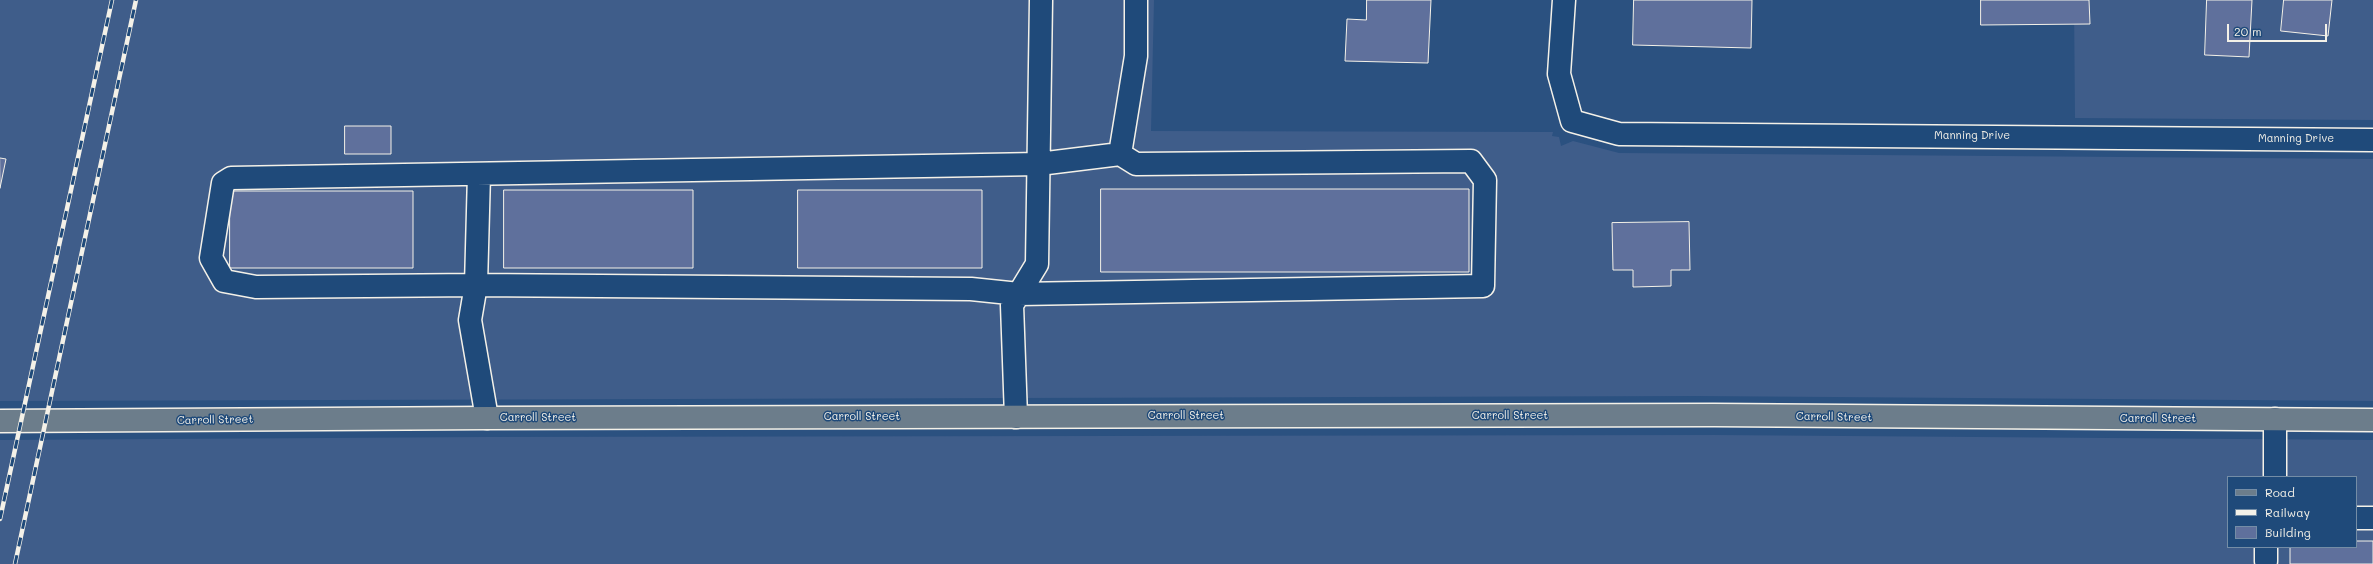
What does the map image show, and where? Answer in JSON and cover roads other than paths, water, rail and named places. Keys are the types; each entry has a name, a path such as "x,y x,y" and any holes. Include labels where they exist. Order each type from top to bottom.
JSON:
{"main road":[{"name":"Carroll Street","path":"0,421 1016,416 1714,415 2373,420"}],"street":[{"path":"1016,416 1012,305 1037,264 1041,0"},
{"path":"1120,154 1136,56 1136,0"},
{"name":"Manning Drive","path":"1564,0 1559,74 1572,121 1619,134 2373,140"},
{"path":"1120,154 1136,164 1471,161 1486,180 1483,286 1019,294 972,289 476,285 256,287 224,281 211,258 223,183 231,178 1039,164 1120,154"},
{"path":"479,174 476,285 470,320 487,418"},
{"path":"2275,419 2275,476"},
{"path":"2357,518 2373,518"}],"railway":[{"path":"0,519 112,0"},
{"path":"15,564 136,0"}]}
